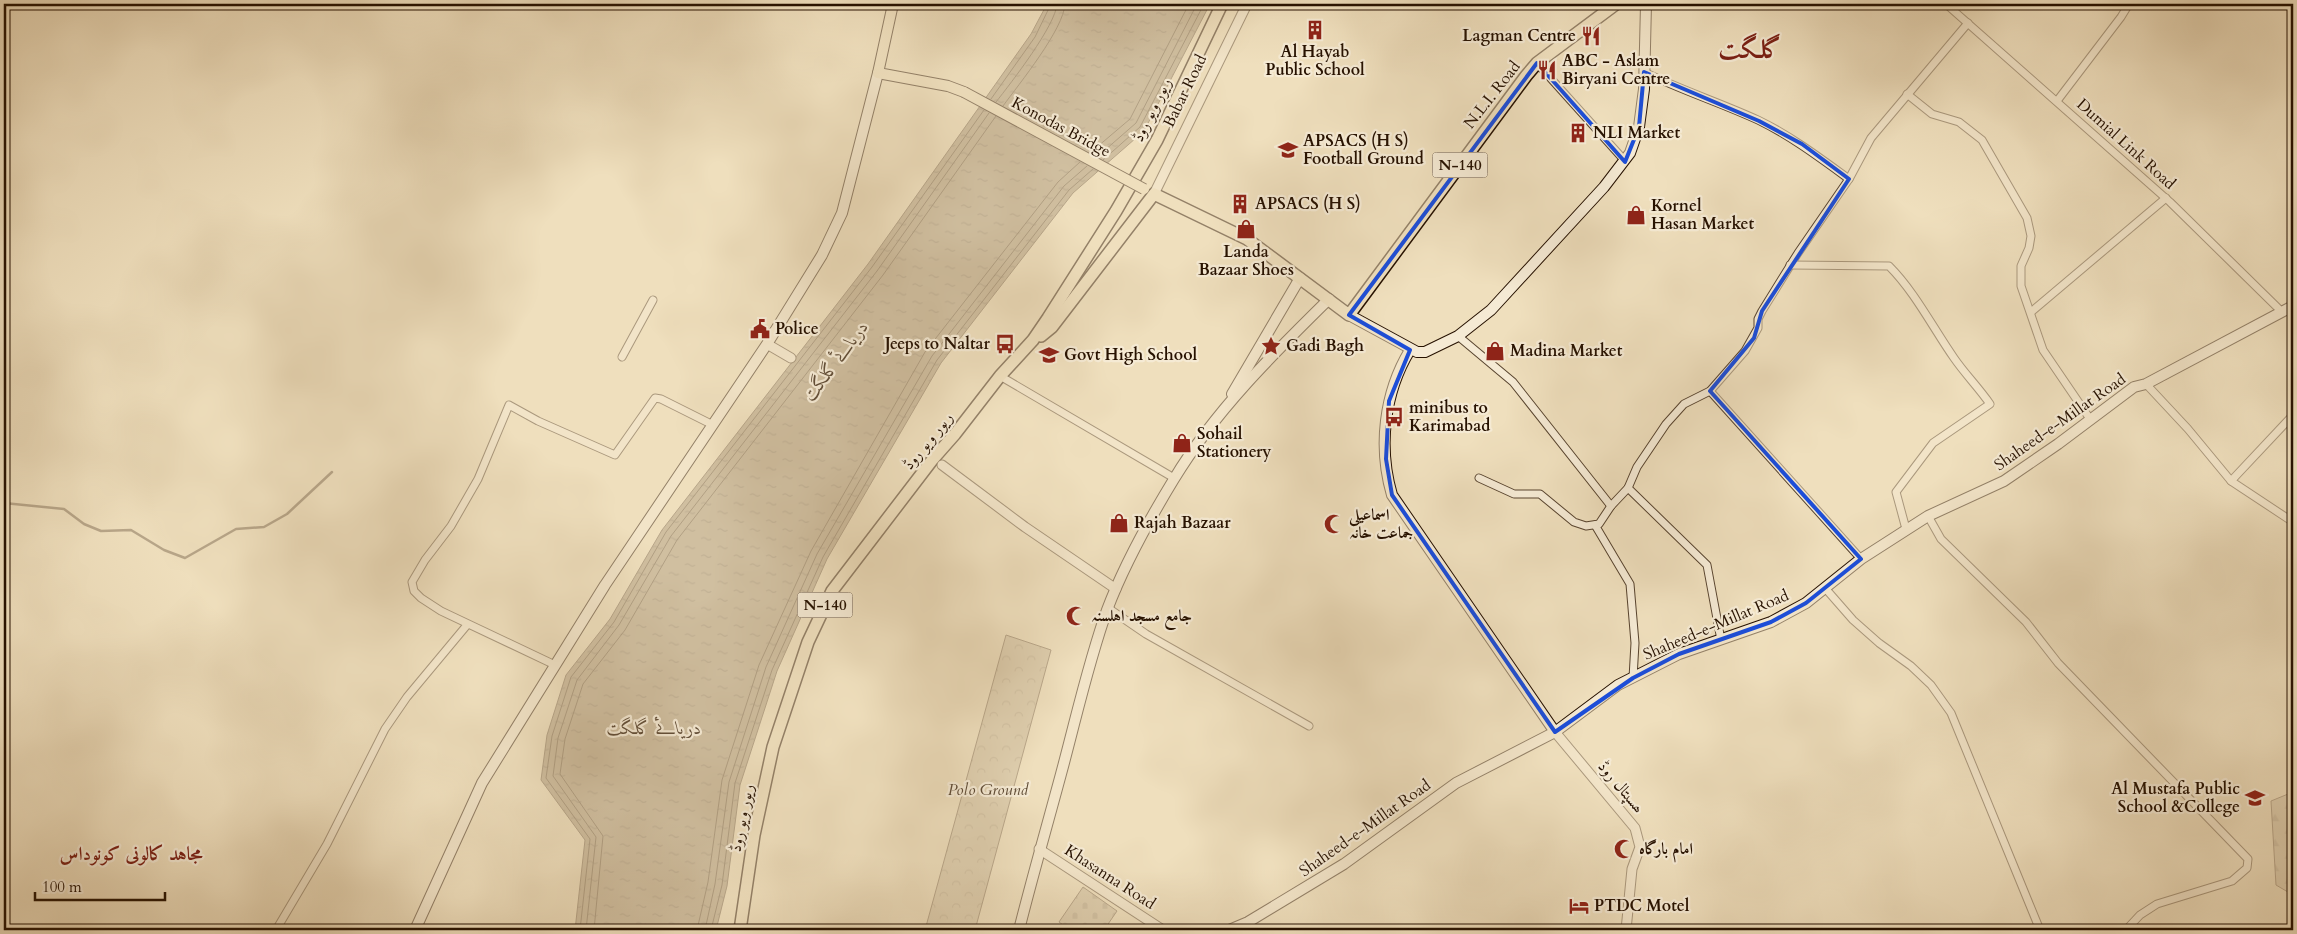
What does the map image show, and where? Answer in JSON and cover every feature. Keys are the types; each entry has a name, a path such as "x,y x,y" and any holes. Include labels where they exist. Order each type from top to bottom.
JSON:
{"highway":[{"name":"ریور ویو روڈ","path":"740,930 754,835 773,747 808,642 832,591 1000,376 1033,340 1116,211 1157,140 1222,4"},
{"name":"N.L.I. Road","path":"1349,314 1537,63 1616,4"},
{"name":"N-140","path":"1033,340 1044,335 1052,327 1149,191"},
{"path":"1149,191 1232,230 1349,314"}],"main road":[{"path":"415,930 482,784 605,586 767,344 808,279 842,213 878,73 893,4"},
{"path":"1349,314 1410,350 1425,352 1458,336 1491,310 1624,161 1634,145 1640,127 1646,4"},
{"name":"Konodas Bridge","path":"878,73 948,86 964,92 1149,191"},
{"path":"1218,417 1300,278"},
{"path":"1018,930 1094,650 1116,589 1145,529 1174,478 1218,417 1268,359 1329,299"},
{"name":"Shaheed-e-Millat Road","path":"1229,930 1248,922 1344,864 1456,783 1555,732 1618,686 1679,654 1771,622 1806,604 1860,559 1928,516 2004,481 2134,387 2146,384 2293,306"},
{"path":"1410,350 1393,383 1388,401 1385,434 1386,459 1392,495 1555,732"},
{"path":"1257,351 1268,359"}],"street":[{"name":"Babar Road","path":"1149,191 1247,4"},
{"name":"Dumial Link Road","path":"1946,4 2166,198 2282,312"},
{"path":"2057,101 2129,4"},
{"path":"2290,4 2293,9"},
{"path":"1479,478 1514,494 1540,494 1574,522 1586,526 1599,524 1611,506 1628,488 1637,467 1666,424 1684,404 1710,392 1754,338 1762,311 1790,265 1849,179 1872,138 1968,23"},
{"path":"1537,63 1624,161"},
{"path":"1644,72 1759,121 1802,144 1849,179"},
{"path":"1907,94 1932,114 1959,122 1982,140 2027,218 2031,236 2029,248 2021,266 2021,286 2043,350 2090,419"},
{"path":"2030,312 2092,262 2166,198"},
{"path":"1790,265 1889,266 1902,279 1956,360 1976,383 1990,404 1933,443 1896,492 1906,529"},
{"path":"622,357 653,300"},
{"path":"1458,336 1513,382 1611,506"},
{"path":"767,344 791,358"},
{"path":"1000,376 1174,478"},
{"path":"2146,384 2188,429 2231,481 2293,522"},
{"path":"1710,392 1860,559"},
{"path":"556,664 467,625 421,598 414,591 412,582 429,554 451,526 478,479 509,405 538,421 615,455 656,398 713,425"},
{"path":"2231,481 2293,415"},
{"path":"942,465 1026,527 1116,589"},
{"path":"1628,488 1707,564 1721,640"},
{"path":"1928,516 1941,539 2026,622 2058,663 2248,859 2247,868 2232,881 2157,904 2140,915 2126,930"},
{"path":"1595,525 1630,584 1635,643 1633,678"},
{"path":"1825,588 1853,620 1918,672 1951,713 2040,930"},
{"path":"1108,608 1146,634 1309,726"},
{"path":"276,930 327,844 385,729 407,697 467,625"},
{"name":"ھسپتال روڈ","path":"1555,732 1636,828 1640,847 1632,869 1626,930"},
{"name":"Khasanna Road","path":"1039,849 1163,930"}],"highlighted area":[{"path":"1537,63 1625,162 1639,127 1644,72 1759,121 1802,144 1849,179 1762,311 1754,338 1710,391 1861,559 1806,603 1771,622 1679,654 1633,678 1555,732 1392,495 1386,459 1389,401 1410,350 1349,315"}],"green space":[{"name":"Polo Ground","path":"1006,635 1051,650 975,930 925,930"},
{"path":"2293,792 2293,895 2276,885 2271,801"},
{"path":"1083,887 1117,911 1104,930 1070,930 1059,922"}],"water":[{"name":"دریائے گلگت","path":"1047,4 1210,4 1144,131 1073,193 941,363 827,559 777,671 740,785 727,886 716,930 575,930 585,840 541,780 547,735 566,675 610,619 662,530 868,264 1031,34"}],"waterway":[{"path":"4,503 64,509 84,524 101,531 131,530 164,550 185,558 236,529 264,527 287,514 332,472"}],"place":[{"name":"Al Hayab Public School","path":"1315,30"},
{"name":"Lagman Centre","path":"1591,36"},
{"name":"ABC - Aslam Biryani Centre","path":"1547,70"},
{"name":"NLI Market","path":"1578,133"},
{"name":"APSACS (H S) Football Ground","path":"1288,150"},
{"name":"APSACS (H S)","path":"1240,204"},
{"name":"Kornel Hasan Market","path":"1636,215"},
{"name":"Landa Bazaar Shoes","path":"1246,229"},
{"name":"Police","path":"760,329"},
{"name":"Jeeps to Naltar","path":"1005,344"},
{"name":"Gadi Bagh","path":"1271,346"},
{"name":"Madina Market","path":"1495,351"},
{"name":"Govt High School","path":"1049,355"},
{"name":"minibus to Karimabad","path":"1394,417"},
{"name":"Sohail Stationery","path":"1182,443"},
{"name":"Rajah Bazaar","path":"1119,523"},
{"name":"اسماعیلی جماعت خانہ","path":"1334,524"},
{"name":"جامع مسجد اہلسنہ","path":"1076,616"},
{"name":"Al Mustafa Public School &College","path":"2255,798"},
{"name":"امام بارگاہ","path":"1624,849"},
{"name":"PTDC Motel","path":"1579,906"}],"district":[{"name":"گلگت","path":"1750,49"},
{"name":"مجاہد کالونی کونوداس","path":"131,854"}]}
